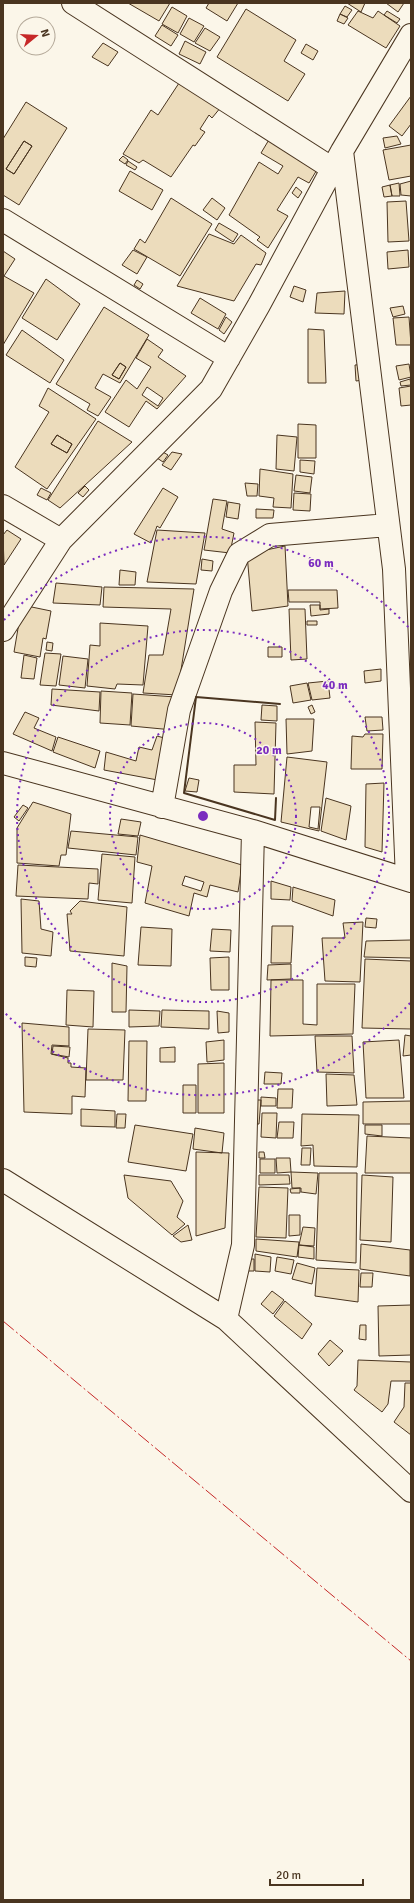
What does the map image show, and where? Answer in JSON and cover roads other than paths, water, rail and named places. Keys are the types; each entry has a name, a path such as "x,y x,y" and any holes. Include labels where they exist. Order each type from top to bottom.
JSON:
{"street":[{"path":"73,3 338,160"},
{"path":"3,630 62,540 211,389 259,305 338,160 411,35"},
{"path":"3,763 253,832 409,880 394,569 338,160"},
{"path":"3,220 229,358"},
{"path":"3,506 62,540"},
{"path":"162,807 179,710 221,591 239,554 270,534 388,525"},
{"path":"226,1319 243,1245 253,832"},
{"path":"3,1180 226,1319 411,1491"}]}
